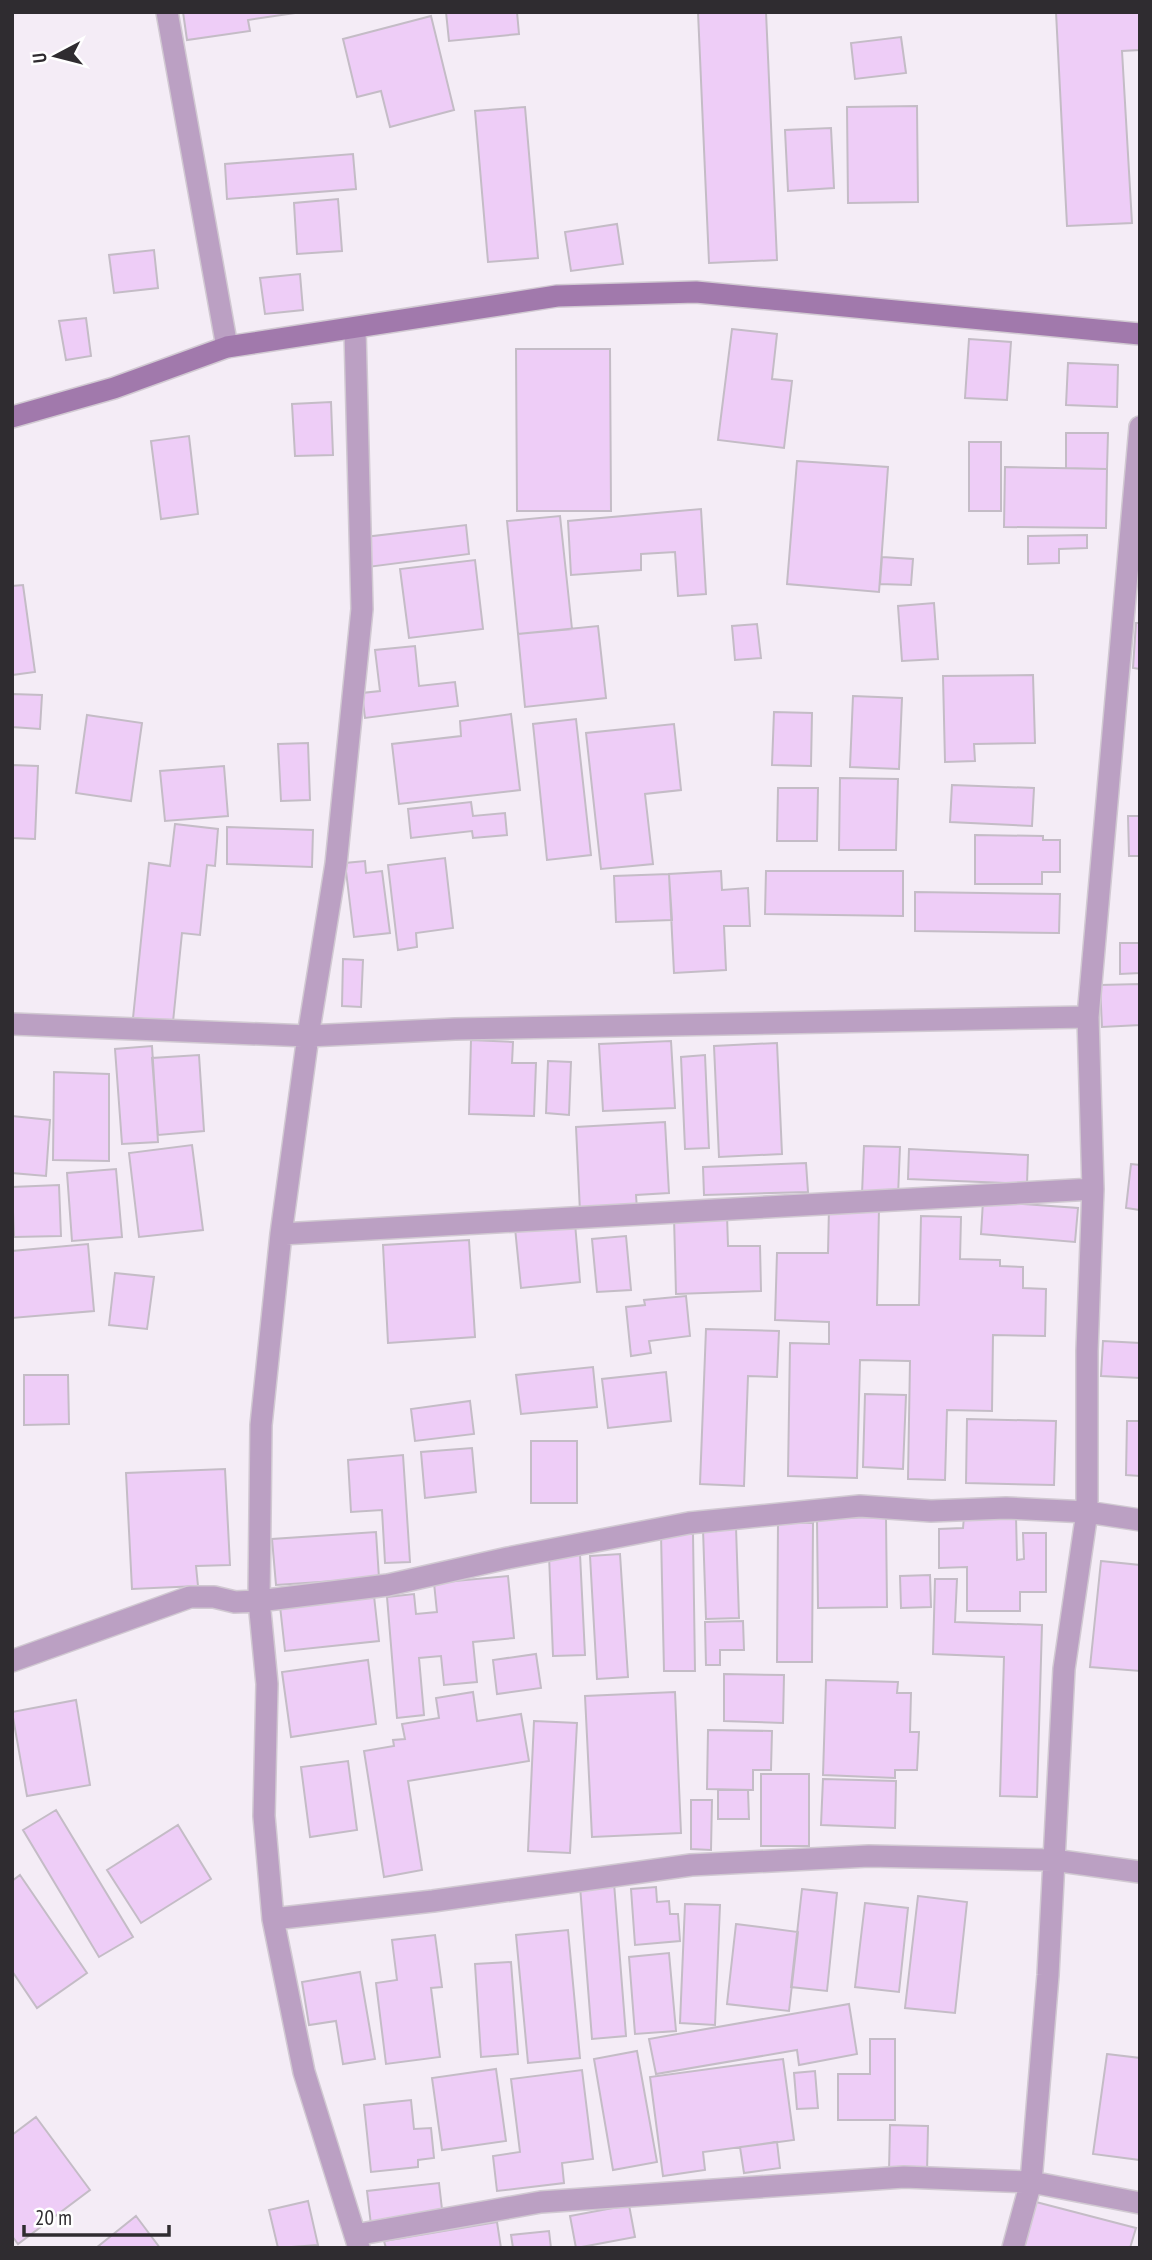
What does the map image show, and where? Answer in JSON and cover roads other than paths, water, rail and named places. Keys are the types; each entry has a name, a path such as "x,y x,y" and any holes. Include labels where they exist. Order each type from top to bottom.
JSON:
{"street":[{"path":"167,12 227,347"},
{"path":"12,417 114,388 227,347 355,330 429,314 557,296 696,292 1140,334"},
{"path":"355,330 362,609 337,864 308,1036 281,1234 261,1424 259,1601 267,1684 264,1816 273,1919 304,2072 357,2241 541,2202 757,2185 904,2177 1031,2182 1140,2203"},
{"path":"1013,2248 1031,2182 1048,1975 1065,1669 1087,1512 1087,1351 1093,1189 1088,1017 1140,427"},
{"path":"12,1024 308,1036 455,1029 1088,1017"},
{"path":"281,1234 1093,1189"},
{"path":"12,1661 190,1597 214,1597 235,1602 259,1601 388,1585 508,1558 744,1516 860,1506 931,1511 1006,1508 1087,1512 1140,1520"},
{"path":"273,1919 433,1901 691,1865 869,1856 1053,1860 1140,1872"}]}
